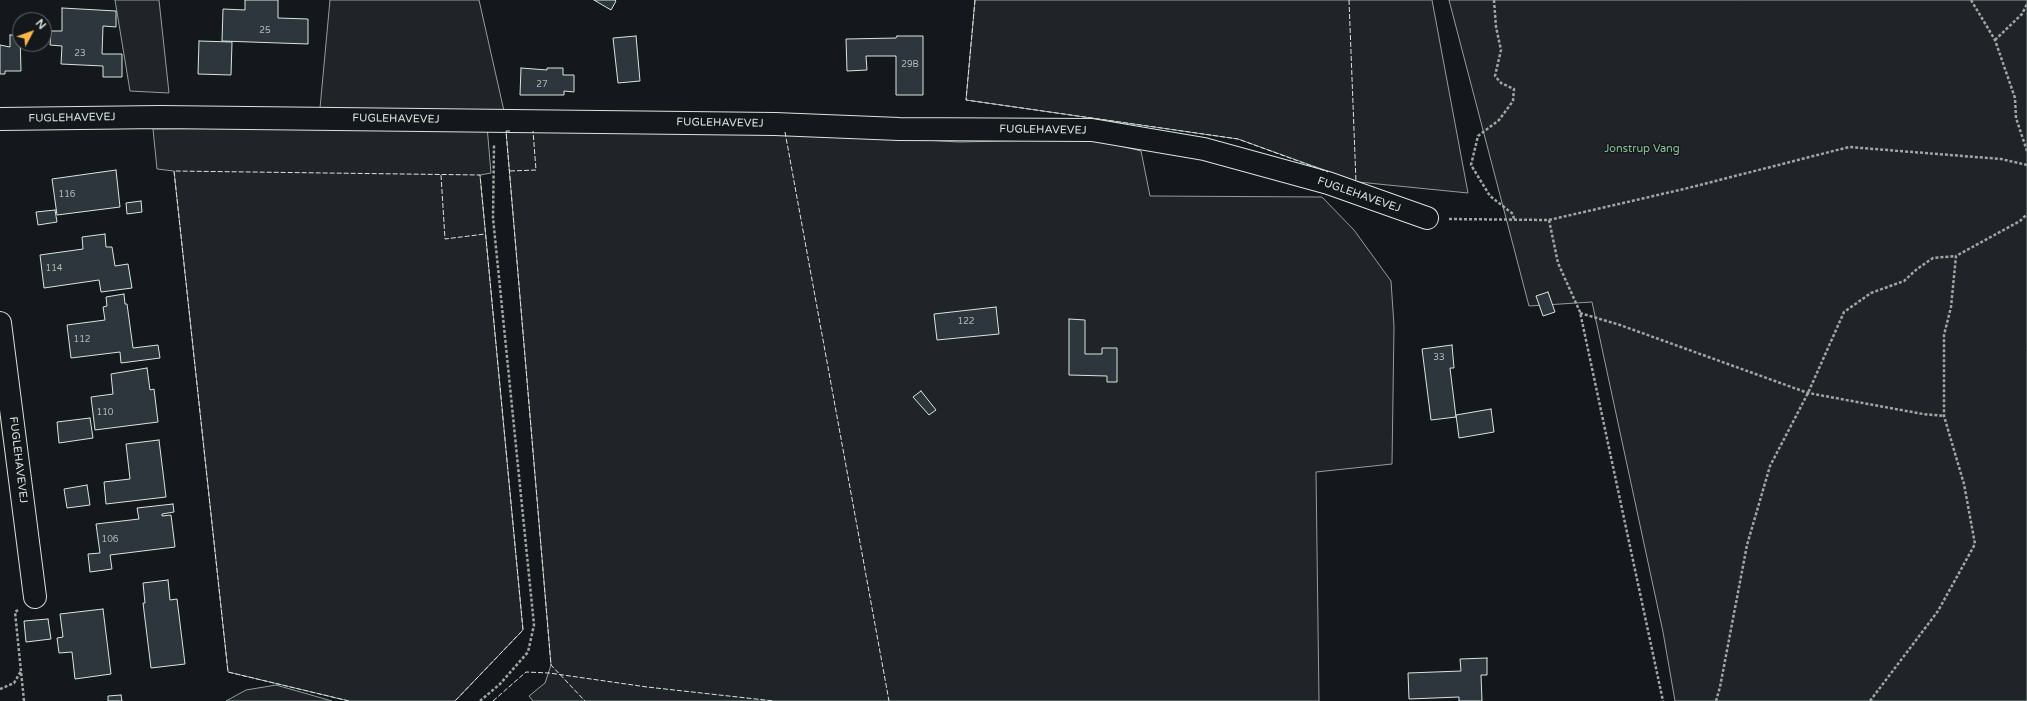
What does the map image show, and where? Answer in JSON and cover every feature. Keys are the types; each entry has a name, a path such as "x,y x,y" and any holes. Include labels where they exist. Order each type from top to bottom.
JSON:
{"street":[{"name":"FUGLEHAVEVEJ","path":"0,119 168,117 494,120 775,124 899,129 1092,130 1211,151 1328,183 1427,218"},
{"name":"FUGLEHAVEVEJ","path":"0,324 35,596"}],"path":[{"path":"1494,0 1496,27 1501,50 1495,76 1501,83 1514,89 1513,101 1499,120 1478,136 1471,164 1490,196 1513,214 1514,220"},
{"path":"1972,0 1995,40 2014,98 2016,118 2027,151"},
{"path":"1995,40 2022,14 2027,4"},
{"path":"480,701 500,684 528,652 534,626 493,218 494,120"},
{"path":"1427,218 1549,220 1684,189 1849,147 2001,159 2027,165"},
{"path":"1716,701 1747,545 1770,466 1808,393 1844,312 1871,293 1904,281 1917,269 1934,258 1956,256 2020,221 2027,214"},
{"path":"1549,220 1558,263 1580,312 1663,701"},
{"path":"1870,701 1938,611 1975,544 1964,484 1944,416 1944,336 1951,307 1956,256"},
{"path":"1580,312 1808,393 1924,414 1944,416"},
{"path":"24,701 15,612 35,596"},
{"path":"0,689 14,683 21,670"}],"green space":[{"path":"115,0 159,0 169,93 130,91"},
{"path":"330,0 479,0 504,111 320,108"},
{"path":"975,0 1432,0 1468,193 1358,182 1238,139 966,100"},
{"name":"Jonstrup Vang","path":"1449,0 2027,0 2027,701 1675,701 1663,632 1592,302 1529,306"},
{"path":"487,126 491,173 480,175 523,630 455,701 349,701 228,672 174,171 157,169 153,129"},
{"path":"506,131 785,132 959,142 1091,139 1141,151 1150,196 1322,197 1354,230 1391,281 1394,326 1392,464 1316,472 1319,701 533,701 529,696 545,683 551,665"},
{"path":"276,685 332,701 226,701 246,690"}],"building":[{"path":"245,0 278,0 278,18 308,19 308,44 222,41 223,9 245,10"},
{"path":"594,0 615,0 616,1 611,10"},
{"path":"62,8 116,11 116,27 103,26 102,54 122,54 122,77 103,77 103,66 61,64 62,46 52,45 52,31 62,31"},
{"path":"10,35 12,35 12,52 20,52 21,71 5,71 5,74 0,74 0,45 10,47"},
{"path":"636,36 640,81 618,83 613,38"},
{"path":"897,36 923,36 923,95 896,95 896,56 866,56 867,70 847,71 846,39 896,38"},
{"path":"199,41 232,42 231,75 198,74"},
{"path":"521,68 547,70 547,68 563,68 563,75 574,75 574,92 564,91 564,95 520,95"},
{"path":"116,170 120,207 57,215 52,179"},
{"path":"141,201 142,212 127,214 126,203"},
{"path":"55,210 57,222 38,225 36,212"},
{"path":"105,234 106,247 112,247 115,266 128,264 132,288 101,292 99,280 44,288 40,255 83,249 82,237"},
{"path":"1548,292 1555,312 1543,316 1536,296"},
{"path":"124,294 125,304 127,304 133,348 158,345 160,358 121,363 120,352 71,358 67,325 105,320 103,307 107,306 106,297"},
{"path":"996,307 999,334 937,340 934,314"},
{"path":"1069,319 1085,320 1085,354 1102,354 1102,348 1117,348 1117,382 1107,382 1107,376 1069,375"},
{"path":"1452,345 1454,368 1450,368 1456,417 1431,420 1422,349"},
{"path":"147,368 150,390 154,389 158,422 95,430 91,397 113,394 111,374"},
{"path":"921,391 936,410 929,415 913,397"},
{"path":"1491,409 1494,432 1459,438 1456,415"},
{"path":"90,418 93,438 59,443 57,422"},
{"path":"159,440 166,497 106,504 104,482 130,479 126,444"},
{"path":"87,485 90,505 67,508 64,489"},
{"path":"173,504 174,512 162,514 162,516 171,515 175,547 110,555 112,569 90,572 88,554 100,553 96,524 139,519 137,508"},
{"path":"168,580 170,600 177,599 185,664 151,668 143,603 145,603 143,583"},
{"path":"103,609 111,674 75,679 72,652 59,653 57,638 63,637 60,614"},
{"path":"48,619 51,639 26,642 24,621"},
{"path":"1487,658 1487,675 1481,675 1482,701 1459,701 1459,697 1409,699 1408,673 1461,671 1460,659"},
{"path":"121,695 122,701 108,701 108,696"}],"fence":[{"path":"975,0 966,100 1238,139 1328,172"},
{"path":"1349,0 1356,182"},
{"path":"510,131 506,131 551,665 585,701"},
{"path":"510,171 536,170 533,131"},
{"path":"785,132 889,701"},
{"path":"349,701 228,672 174,171 480,175 523,630 455,701"},
{"path":"441,175 445,239 485,234"},
{"path":"493,701 526,672 549,673 647,687 774,701"}]}
